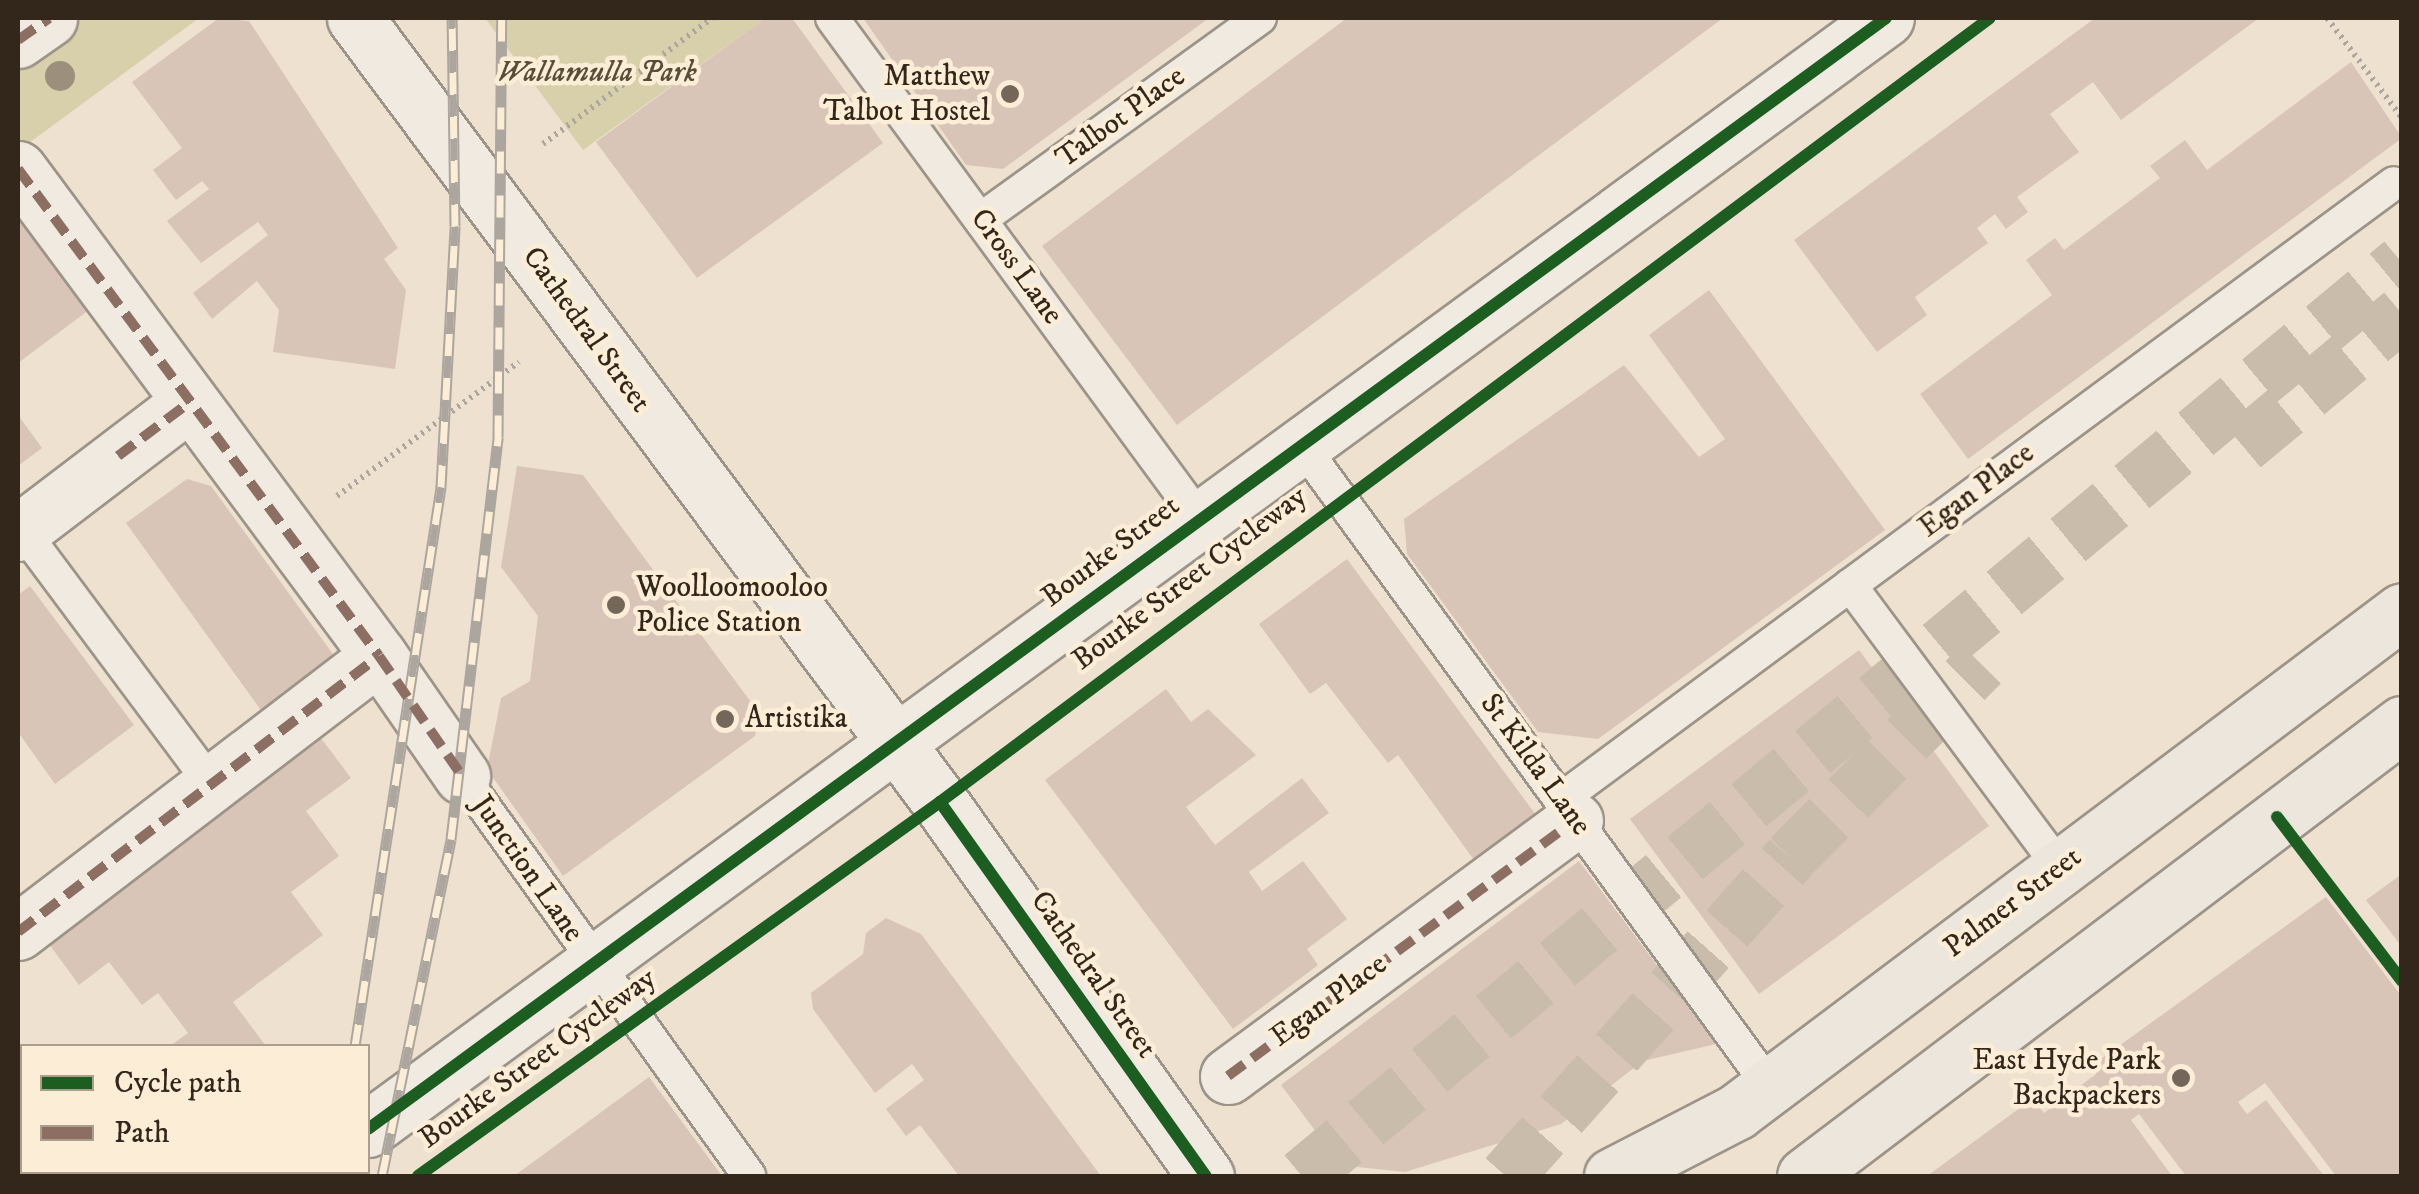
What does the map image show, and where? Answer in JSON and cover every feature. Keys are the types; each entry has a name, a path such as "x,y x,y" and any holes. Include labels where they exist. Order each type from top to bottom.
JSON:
{"main road":[{"name":"Palmer Street","path":"1612,1176 1770,1087 2402,610"},
{"path":"1806,1176 2402,724"}],"street":[{"path":"18,40 49,18"},
{"name":"Cathedral Street","path":"355,18 896,743 1206,1176"},
{"name":"Bourke Street","path":"370,1128 1300,443 1886,18"},
{"name":"Junction Lane","path":"18,169 380,656 462,776"},
{"path":"20,532 190,402"},
{"path":"18,932 380,656"},
{"name":"Egan Place","path":"1228,1076 1568,810"}],"lane":[{"name":"Cross Lane","path":"832,18 1199,518"},
{"name":"Talbot Place","path":"982,219 1260,18"},
{"name":"Egan Place","path":"1568,810 1850,586 2394,183"},
{"name":"St Kilda Lane","path":"1300,443 1770,1087"},
{"path":"20,532 211,784"},
{"path":"1850,586 2060,868"},
{"name":"Junction Lane","path":"462,776 749,1176"}],"path":[{"path":"543,144 712,18"},
{"path":"2327,18 2402,118"},
{"path":"288,532 519,362"}],"green space":[{"path":"18,18 199,18 18,151"},
{"name":"Wallamulla Park","path":"485,18 765,18 583,150"}],"building":[{"path":"219,18 249,21 398,248 384,259 406,290 395,369 273,352 279,310 257,281 212,319 193,293 268,235 258,222 201,263 167,221 209,189 202,181 176,200 153,170 182,148 132,82"},
{"path":"765,18 792,18 883,143 697,278 596,142"},
{"name":"Matthew Talbot Hostel","path":"863,18 1209,18 1003,169 966,165"},
{"path":"1347,18 1723,18 1177,425 1042,246"},
{"path":"2095,18 2259,18 2121,120 2093,82 2050,114 2079,152 2017,197 2028,212 2006,229 1995,214 1977,228 1988,243 1915,297 1927,315 1877,352 1794,240"},
{"path":"2351,62 2402,138 1968,459 1920,394 2052,295 2026,260 2055,238 2064,250 2160,178 2150,166 2185,140 2207,170"},
{"path":"18,215 89,310 18,363"},
{"path":"1709,290 1885,530 1598,739 1538,732 1407,554 1404,519 1624,365 1699,457 1725,439 1649,335"},
{"path":"18,415 42,448 18,466"},
{"path":"517,466 583,475 759,713 755,736 563,876 487,769 501,698 530,681 538,616 501,567"},
{"path":"187,479 211,486 335,657 268,720 126,523"},
{"path":"1347,559 1536,815 1474,860 1398,755 1388,763 1326,683 1310,694 1259,624"},
{"path":"30,586 134,725 55,784 18,732 18,595"},
{"path":"1859,650 1989,826 1759,994 1630,819"},
{"path":"1166,689 1191,722 1208,709 1256,755 1186,807 1215,845 1302,778 1329,813 1249,872 1262,891 1303,861 1347,919 1307,949 1318,965 1233,1029 1045,780"},
{"path":"321,738 351,778 306,811 339,856 291,892 323,935 233,1002 264,1044 173,1044 188,1033 158,993 142,1005 109,962 79,985 46,940"},
{"path":"1579,861 1716,1044 1643,1061 1561,1124 1405,1172 1357,1167 1325,1144 1281,1085"},
{"path":"2402,874 2402,947 2366,900"},
{"path":"2326,897 2402,997 2402,1176 2336,1176 2265,1083 2238,1102 2247,1114 2266,1100 2324,1176 2186,1176 2139,1114 2131,1120 2172,1176 1927,1176 2032,1099 2044,1113 2096,1074 2091,1066"},
{"path":"886,918 921,934 1101,1176 959,1176 920,1125 906,1136 886,1109 924,1080 912,1064 875,1093 813,1009 811,993 863,954 866,933"},
{"path":"649,1077 722,1176 514,1176"}],"tunnel":[{"path":"1302,1176 2402,262"},
{"path":"2243,446 2402,313"},
{"path":"1506,1176 1790,857 1981,664"}],"railway":[{"path":"355,1044 441,487 455,226 452,18"},
{"path":"382,1176 451,839 498,437 502,18"}],"marked path":[{"path":"18,40 49,18"},
{"path":"18,169 379,656"},
{"path":"118,456 190,402"},
{"path":"18,932 379,656 462,776"},
{"path":"1228,1076 1575,820"}],"cycle path":[{"path":"370,1128 1886,18"},
{"name":"Bourke Street Cycleway","path":"418,1176 940,802 1990,18"},
{"path":"940,802 1206,1176"},
{"path":"2277,817 2402,981"}],"place":[{"name":"Matthew Talbot Hostel","path":"1010,94"},
{"name":"Woolloomooloo Police Station","path":"616,605"},
{"name":"Artistika","path":"725,719"},
{"name":"East Hyde Park Backpackers","path":"2181,1078"}]}
